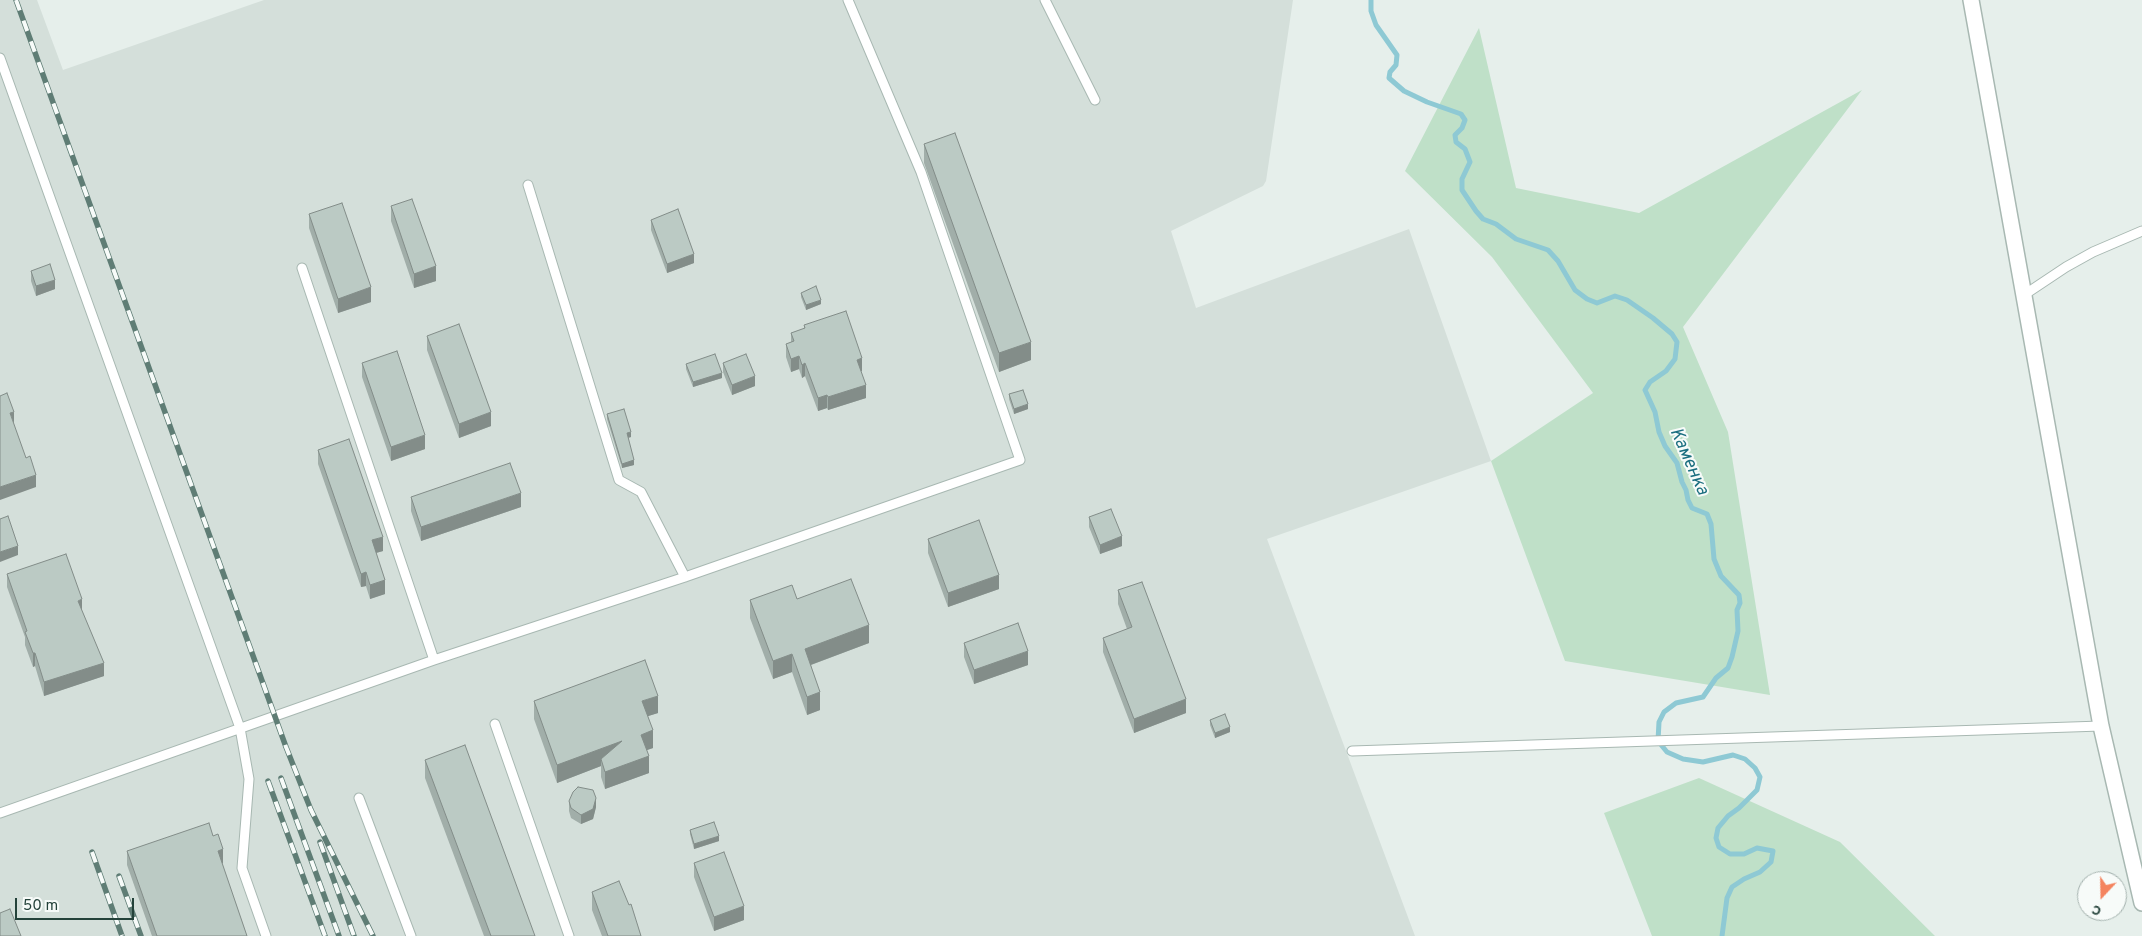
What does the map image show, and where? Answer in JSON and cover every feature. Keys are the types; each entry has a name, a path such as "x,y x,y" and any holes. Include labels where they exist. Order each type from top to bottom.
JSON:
{"street":[{"path":"1971,0 2101,726 2142,903"}],"lane":[{"path":"0,814 434,660 685,577 1020,460 921,172 848,0"},
{"path":"1046,0 1094,100"},
{"path":"0,58 240,728 250,779 242,868 266,936"},
{"path":"528,185 619,480 641,492 685,577"},
{"path":"2024,295 2066,267 2093,252 2142,231"},
{"path":"302,268 434,660"},
{"path":"495,724 569,936"},
{"path":"1352,751 2101,726"},
{"path":"359,798 411,936"}],"shaded area":[{"path":"0,0 37,0 63,70 264,0 1293,0 1266,181 1263,186 1171,231 1196,308 1409,229 1491,461 1267,539 1415,936 0,936"}],"green space":[{"path":"1479,28 1516,188 1639,213 1862,90 1683,327 1728,432 1770,695 1565,661 1491,461 1593,393 1492,257 1405,171"},
{"path":"1699,778 1840,842 1935,936 1652,936 1604,813"}],"building":[{"path":"955,133 1031,342 999,353 924,144"},
{"path":"412,199 436,266 414,274 391,206"},
{"path":"342,203 371,287 338,299 309,214"},
{"path":"678,209 694,254 667,264 651,220"},
{"path":"50,264 55,280 36,286 31,271"},
{"path":"816,286 821,300 806,305 801,293"},
{"path":"846,311 862,358 857,360 866,385 828,397 827,395 818,398 805,363 802,365 799,356 791,359 786,344 794,341 791,333 805,328 804,325"},
{"path":"459,324 491,412 459,424 427,336"},
{"path":"397,351 425,435 391,447 362,363"},
{"path":"715,354 722,373 693,382 686,364"},
{"path":"746,354 755,376 732,385 723,363"},
{"path":"1023,390 1028,404 1014,409 1009,394"},
{"path":"7,393 14,412 10,413 26,458 30,456 36,475 0,487 0,396"},
{"path":"624,409 631,432 627,433 634,460 622,464 607,414"},
{"path":"349,439 383,537 372,540 385,580 370,585 366,572 361,574 318,450"},
{"path":"510,463 521,493 421,527 411,497"},
{"path":"1111,509 1122,536 1100,545 1089,517"},
{"path":"8,516 18,546 0,552 0,519"},
{"path":"979,520 999,575 948,593 928,539"},
{"path":"66,554 82,599 78,601 104,663 44,682 35,653 33,653 25,632 27,631 7,574"},
{"path":"851,579 869,625 805,649 820,692 807,697 792,654 773,661 750,600 792,585 797,599"},
{"path":"1142,582 1186,699 1134,719 1103,638 1132,627 1118,590"},
{"path":"1018,623 1028,651 974,670 964,643"},
{"path":"645,660 658,696 642,701 653,730 641,735 649,756 605,772 601,759 622,741 557,765 534,701"},
{"path":"1225,714 1230,727 1215,733 1210,720"},
{"path":"465,745 535,936 491,936 425,760"},
{"path":"578,787 593,790 596,798 593,809 581,815 571,808 569,801 573,792"},
{"path":"714,822 719,836 694,844 690,830"},
{"path":"209,823 213,836 218,834 223,849 218,851 247,936 157,936 127,851"},
{"path":"724,852 744,906 714,917 694,863"},
{"path":"619,881 629,905 631,904 641,936 608,936 592,892"},
{"path":"10,909 21,936 0,936 0,913"}],"waterway":[{"name":"Каменка","path":"1371,0 1371,11 1376,25 1397,55 1396,65 1390,72 1389,78 1404,91 1427,102 1461,114 1465,120 1462,128 1455,135 1456,142 1465,149 1470,162 1462,179 1462,190 1483,219 1496,224 1516,239 1548,250 1558,261 1575,290 1587,299 1597,303 1615,296 1627,300 1653,318 1672,334 1677,342 1675,359 1666,371 1650,382 1645,390 1655,412 1659,432 1665,446 1677,463 1688,500 1692,508 1707,514 1711,524 1714,559 1721,576 1739,595 1740,603 1737,610 1738,631 1728,668 1716,678 1703,697 1676,703 1664,712 1659,722 1658,741 1667,752 1683,759 1703,762 1733,755 1745,759 1755,768 1760,777 1757,790 1728,816 1718,828 1716,838 1719,847 1730,854 1744,854 1757,848 1773,851 1771,862 1760,872 1732,887 1727,898 1722,936"}],"railway":[{"path":"16,0 286,747 311,810 373,936"},
{"path":"281,778 339,936"},
{"path":"268,781 325,936"},
{"path":"320,842 354,936"},
{"path":"92,852 122,936"},
{"path":"119,876 141,936"}]}
